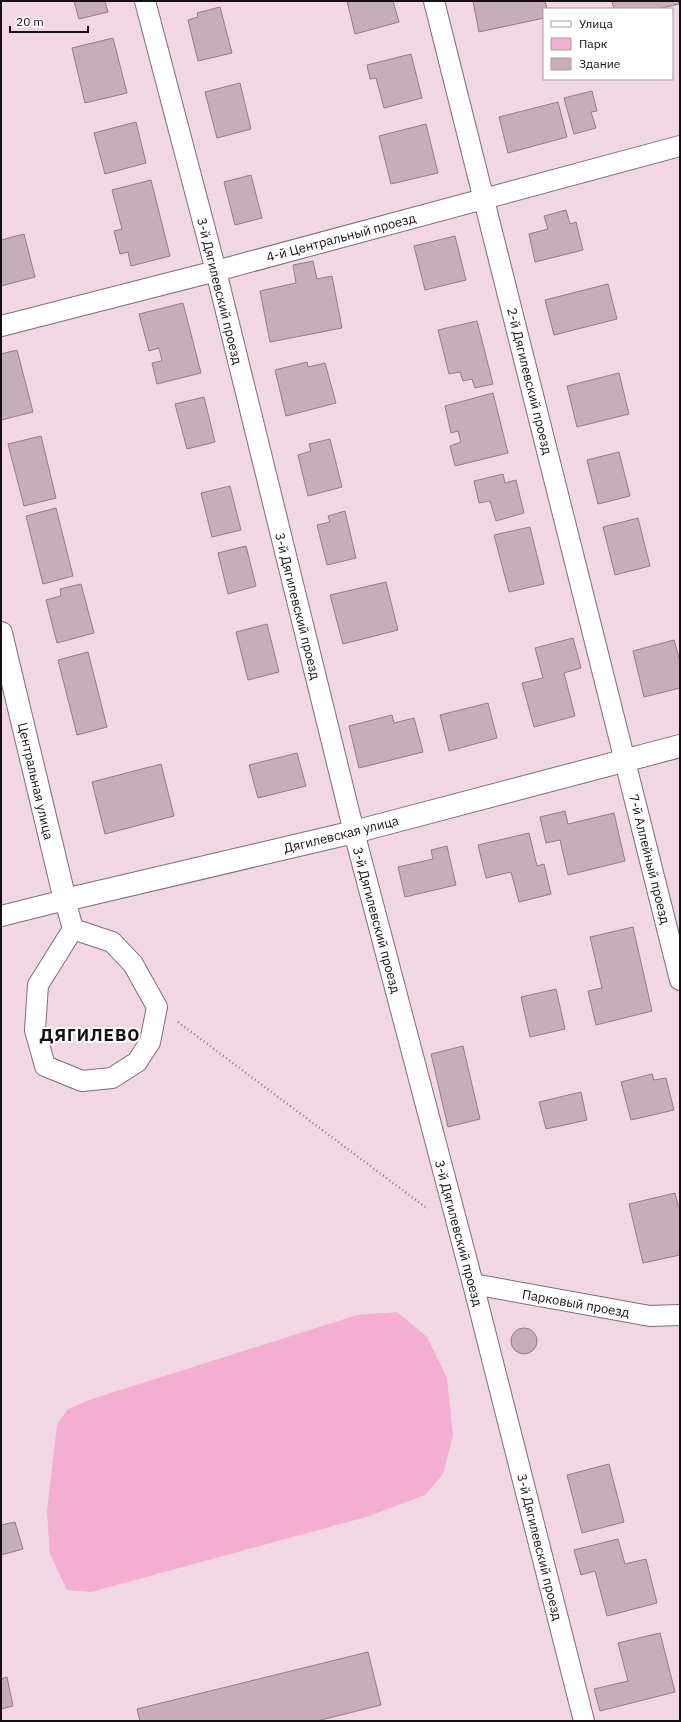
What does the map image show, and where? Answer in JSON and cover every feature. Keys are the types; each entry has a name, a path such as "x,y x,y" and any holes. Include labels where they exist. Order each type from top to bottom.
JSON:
{"street":[{"name":"3-й Дягилевский проезд","path":"145,1 216,271 354,832 473,1284 584,1721"},
{"name":"2-й Дягилевский проезд","path":"434,1 625,760"},
{"name":"4-й Центральный проезд","path":"1,326 216,271 680,146"},
{"name":"Центральная улица","path":"1,633 73,929"},
{"name":"Дягилевская улица","path":"1,916 354,832 680,746"},
{"name":"7-й Аллейный проезд","path":"625,760 680,980"},
{"path":"73,929 112,942 133,964 157,1007 150,1042 137,1062 112,1078 82,1081 45,1066 35,1030 38,985 73,929"},
{"name":"Парковый проезд","path":"473,1284 650,1316 680,1315"}],"path":[{"path":"157,1007 459,1232"}],"green space":[{"path":"397,1312 427,1337 447,1378 453,1435 443,1474 425,1495 366,1517 91,1592 67,1590 50,1554 47,1512 57,1424 68,1409 92,1399 357,1315"}],"building":[{"path":"74,1 105,1 108,12 79,19"},
{"path":"347,1 393,1 399,22 355,34"},
{"path":"473,1 545,1 547,8 543,8 543,18 479,32"},
{"path":"612,1 678,1 679,4 661,8 614,8"},
{"path":"220,7 232,53 198,61 188,20 198,17 197,13"},
{"path":"113,38 127,93 85,103 72,48"},
{"path":"411,54 422,98 384,108 376,78 370,79 367,65"},
{"path":"240,83 251,129 217,138 205,92"},
{"path":"592,91 597,111 591,112 596,128 574,134 564,98"},
{"path":"558,102 567,137 508,153 499,117"},
{"path":"136,122 146,163 105,174 94,133"},
{"path":"426,124 438,173 391,184 379,136"},
{"path":"251,175 262,218 235,225 224,182"},
{"path":"151,180 170,256 131,266 128,252 120,254 114,231 122,229 112,190"},
{"path":"566,210 570,224 576,222 583,250 535,262 529,234 548,229 544,216"},
{"path":"24,234 35,277 1,286 1,240"},
{"path":"455,236 466,280 425,290 414,246"},
{"path":"313,261 317,279 332,276 342,328 270,342 260,291 296,283 293,265"},
{"path":"608,284 617,319 554,335 545,300"},
{"path":"183,303 201,373 157,384 152,363 162,361 159,348 149,351 139,314"},
{"path":"477,321 493,384 475,388 472,379 463,381 460,372 449,374 438,330"},
{"path":"17,350 33,412 1,420 1,354"},
{"path":"307,362 308,367 325,363 336,403 286,416 275,370"},
{"path":"619,373 629,414 577,427 567,386"},
{"path":"493,393 508,453 455,466 450,446 461,442 458,431 451,433 445,406"},
{"path":"204,397 215,442 187,449 175,404"},
{"path":"41,436 56,498 24,506 8,444"},
{"path":"330,439 342,487 308,496 298,455 311,451 309,444"},
{"path":"619,452 630,496 598,504 587,460"},
{"path":"503,474 505,483 516,480 524,513 496,521 490,501 479,503 474,481"},
{"path":"230,486 241,530 212,537 201,493"},
{"path":"56,508 73,576 43,584 26,516"},
{"path":"345,511 356,558 327,565 317,525 330,522 328,516"},
{"path":"638,518 650,566 615,575 603,527"},
{"path":"530,527 544,584 509,592 494,535"},
{"path":"246,546 256,586 228,594 218,553"},
{"path":"386,582 398,630 343,644 330,595"},
{"path":"81,584 94,633 57,643 46,600 61,596 60,589"},
{"path":"267,624 279,672 248,680 236,632"},
{"path":"573,638 581,668 564,673 575,716 534,727 522,683 543,678 535,648"},
{"path":"674,640 680,661 680,688 644,697 633,651"},
{"path":"88,652 107,727 77,735 58,660"},
{"path":"488,703 497,738 449,751 440,715"},
{"path":"392,715 394,723 414,718 423,752 359,768 349,726"},
{"path":"297,753 306,786 258,798 249,765"},
{"path":"161,764 174,816 105,834 92,782"},
{"path":"565,811 568,824 614,813 625,861 568,875 560,840 546,843 540,817"},
{"path":"529,833 537,866 544,864 551,894 519,902 511,872 486,878 478,845"},
{"path":"447,846 456,885 405,897 398,867 433,859 431,850"},
{"path":"633,927 652,1011 596,1025 588,991 602,988 590,937"},
{"path":"556,989 565,1029 530,1037 521,997"},
{"path":"463,1046 480,1119 448,1127 431,1054"},
{"path":"652,1074 654,1080 666,1078 674,1110 631,1120 621,1082"},
{"path":"581,1092 587,1120 546,1129 539,1102"},
{"path":"675,1193 678,1205 680,1204 680,1255 643,1263 629,1204"},
{"path":"524,1328 533,1332 537,1341 533,1350 524,1354 515,1350 511,1341 515,1332"},
{"path":"609,1464 624,1522 582,1533 567,1475"},
{"path":"15,1522 23,1549 1,1555 1,1525"},
{"path":"618,1539 625,1564 646,1559 657,1603 607,1616 595,1571 581,1575 574,1550"},
{"path":"660,1633 675,1692 600,1711 594,1689 628,1681 618,1643"},
{"path":"368,1652 381,1705 317,1721 140,1721 137,1709"},
{"path":"7,1677 13,1706 1,1709 1,1679"}],"district":[{"name":"ДЯГИЛЕВО","path":"90,1035"}]}
